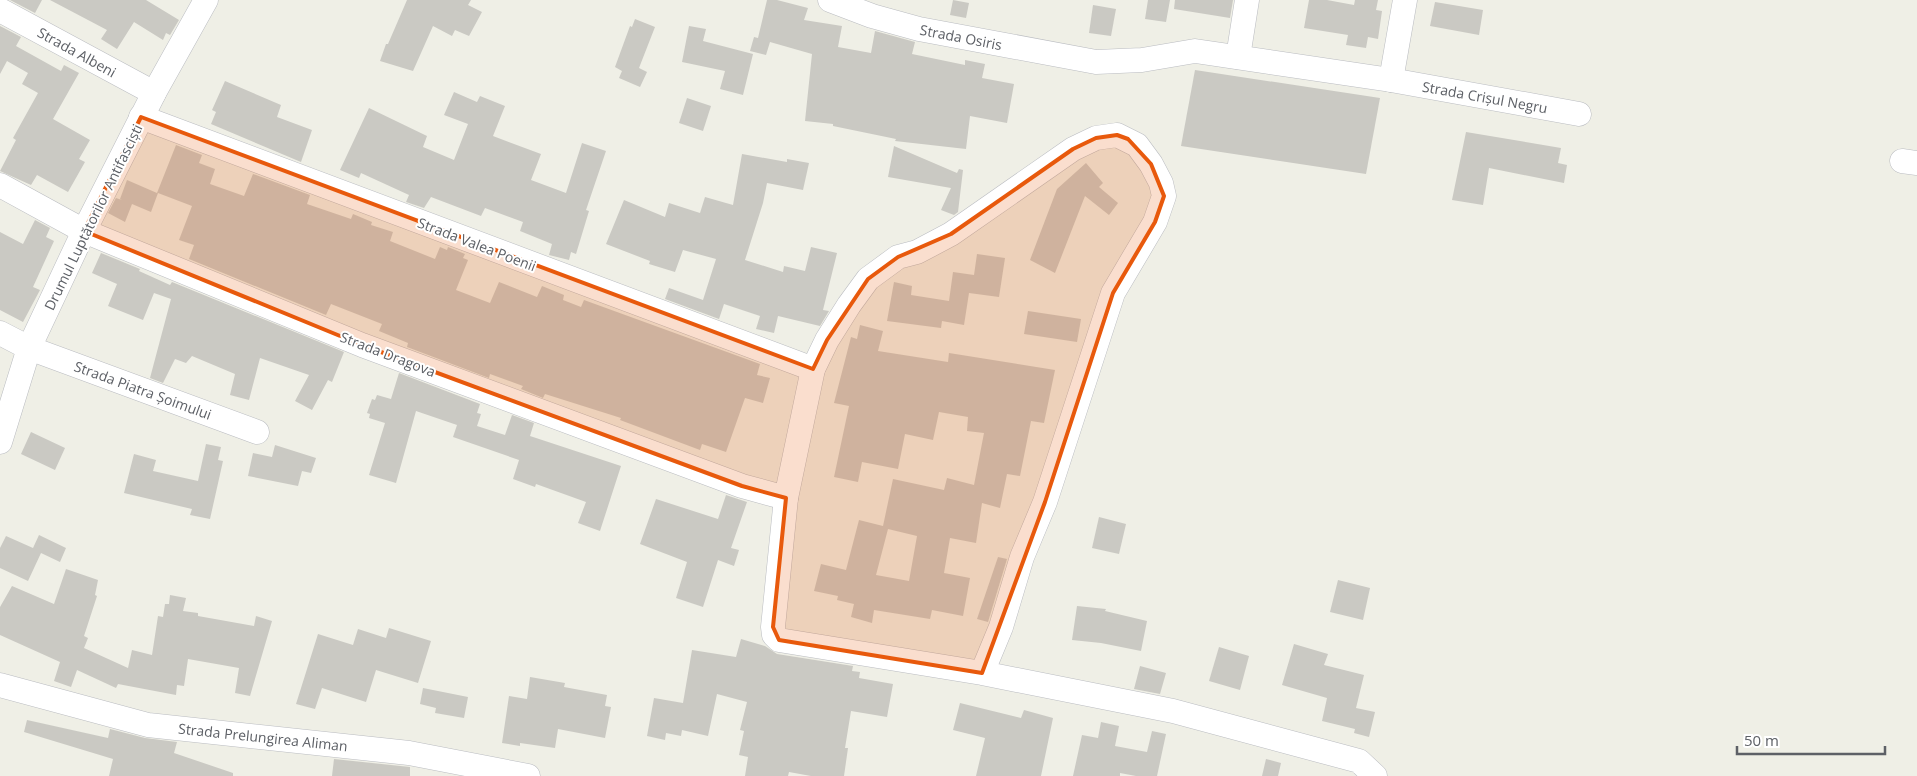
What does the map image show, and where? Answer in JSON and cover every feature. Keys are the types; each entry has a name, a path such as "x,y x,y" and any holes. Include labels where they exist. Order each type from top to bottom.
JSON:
{"street":[{"name":"Drumul Luptătorilor Antifasciști","path":"0,442 29,348 84,231 141,117 206,0"},
{"name":"Strada Osiris","path":"830,0 872,16 919,29 1096,62"},
{"path":"1238,57 1247,0"},
{"path":"1391,80 1405,0"},
{"name":"Strada Albeni","path":"0,10 154,94"},
{"name":"Strada Crișul Negru","path":"1096,62 1142,60 1195,51 1391,80 1579,114"},
{"name":"Strada Valea Poenii","path":"141,117 813,369"},
{"path":"982,674 1001,627 1022,557 1045,502 1113,293 1155,222 1164,196 1151,164 1137,145 1116,135 1096,138 1073,149 951,234 917,252 898,257 868,279 827,340 813,369 786,498 773,626 774,635 779,640 982,674 1173,711 1359,761 1375,776"},
{"name":"Strada Dragova","path":"0,185 84,231 362,345 742,486 786,498"},
{"name":"Strada Piatra Șoimului","path":"0,333 29,348 257,432"},
{"name":"Strada Prelungirea Aliman","path":"0,685 148,725 409,753 528,776"}],"highlighted area":[{"path":"141,117 813,369 827,340 868,279 898,257 951,234 1073,149 1096,138 1117,135 1128,139 1151,164 1164,196 1155,222 1113,293 1045,502 982,673 779,640 773,627 786,498 742,486 362,345 84,231"}],"building":[{"path":"10,0 42,0 35,13"},
{"path":"50,0 146,0 179,20 170,35 166,33 163,40 134,22 117,49 101,39 107,30"},
{"path":"407,0 471,0 468,5 482,12 469,36 455,30 452,36 433,26 413,71 380,61"},
{"path":"767,0 777,0 808,8 804,20 842,26 838,47 871,53 875,31 915,42 912,54 965,65 965,60 985,64 982,78 1014,84 1007,123 970,116 966,149 895,141 896,139 833,126 833,124 805,121 812,54 770,42 766,55 750,51 754,37 758,38"},
{"path":"953,0 969,3 966,18 950,15"},
{"path":"1148,0 1170,0 1166,22 1145,19"},
{"path":"1175,0 1233,0 1230,18 1174,9"},
{"path":"1309,0 1327,0 1354,5 1355,0 1378,0 1376,10 1382,11 1378,39 1368,37 1366,48 1346,45 1348,35 1304,28"},
{"path":"1435,2 1483,10 1479,35 1430,26"},
{"path":"1093,5 1116,9 1111,36 1089,33"},
{"path":"635,19 655,27 639,68 647,72 640,87 619,78 622,71 615,67 630,26 632,27"},
{"path":"0,26 21,37 16,46 61,71 64,65 79,73 53,119 90,140 79,159 85,162 68,192 37,175 31,185 0,171 16,140 13,138 38,93 22,84 28,73 7,61 0,74"},
{"path":"689,26 706,29 703,41 753,54 743,95 720,89 725,71 682,62"},
{"path":"1195,70 1380,98 1366,174 1181,146"},
{"path":"225,81 281,105 277,117 312,130 301,162 211,124 216,112 212,110"},
{"path":"454,92 477,102 480,96 505,106 493,136 541,154 531,180 566,193 582,143 606,151 586,210 589,211 576,254 571,252 569,260 549,255 552,244 520,231 523,222 485,208 481,216 431,197 424,208 406,202 409,195 361,173 359,178 340,170 369,108 427,136 423,147 454,160 468,124 444,115"},
{"path":"687,98 711,106 703,131 679,123"},
{"path":"1466,132 1561,148 1558,163 1567,165 1564,183 1489,168 1483,205 1452,200"},
{"path":"176,145 202,155 199,163 215,169 210,184 244,196 253,174 310,195 307,204 351,219 353,214 372,222 371,225 393,232 390,241 435,259 440,247 447,250 448,247 465,254 463,258 468,260 456,290 490,303 499,282 537,297 542,286 564,295 563,300 581,307 584,300 760,364 757,375 770,378 763,403 745,398 726,452 702,444 700,450 620,420 621,418 545,394 543,398 521,389 523,386 490,374 489,378 407,347 408,343 379,331 382,324 331,304 326,315 189,259 194,245 179,240 192,206 158,193 151,212 132,204 125,222 108,213 116,198 122,200 120,199 127,180 157,193"},
{"path":"894,146 957,173 959,169 963,170 958,212 954,215 941,210 951,188 888,177"},
{"path":"742,154 787,162 787,159 809,163 803,190 767,183 763,203 745,260 783,272 784,266 805,271 811,247 837,253 823,310 829,311 820,326 778,316 774,333 756,329 760,316 724,304 719,319 665,299 669,288 703,300 716,259 683,250 675,272 649,264 650,261 606,244 624,200 665,217 669,203 700,213 705,197 733,205"},
{"path":"1086,163 1103,183 1099,187 1118,203 1109,215 1085,196 1055,273 1030,260 1057,189"},
{"path":"35,220 50,228 46,237 54,241 33,287 40,290 23,322 0,310 0,232 23,244"},
{"path":"101,253 140,269 139,271 170,285 172,282 344,352 332,382 328,380 312,410 295,401 309,375 260,358 249,400 230,395 235,374 192,356 186,363 175,359 163,383 150,378 171,299 154,293 143,320 108,306 117,284 92,273"},
{"path":"977,254 1005,258 999,297 969,293 964,325 942,321 941,328 887,321 894,282 912,286 911,295 949,301 953,272 974,275"},
{"path":"1028,311 1081,319 1077,342 1024,334"},
{"path":"860,325 883,331 878,351 948,362 949,353 1055,370 1044,423 1031,421 1020,476 1007,474 1000,508 982,503 976,543 950,538 944,573 970,578 963,616 932,610 930,619 874,610 872,623 851,617 854,604 837,600 838,596 814,591 821,564 846,570 859,520 883,526 893,479 944,490 947,478 974,485 984,433 967,431 968,417 939,412 933,440 905,434 898,469 862,462 858,482 834,477 849,406 834,403 851,337 857,339","holes":["888,529 917,536 909,581 876,575"]},
{"path":"399,373 480,404 477,413 481,414 477,426 505,435 512,415 534,423 530,436 621,466 600,531 578,523 586,502 536,484 535,487 513,479 519,460 453,437 457,425 416,411 396,483 369,475 385,423 369,418 370,414 367,413 372,399 375,400 377,395 391,399"},
{"path":"31,432 65,448 55,470 21,454"},
{"path":"206,444 221,447 218,460 223,461 210,519 190,515 192,509 124,493 134,454 156,460 153,471 198,481"},
{"path":"275,445 316,458 311,473 302,471 298,486 248,476 253,453 272,457"},
{"path":"726,495 747,502 731,548 739,550 734,566 718,560 703,607 676,598 687,562 640,544 656,499 718,519"},
{"path":"1099,517 1126,524 1119,554 1092,548"},
{"path":"39,535 66,548 60,562 41,553 28,581 0,568 0,548 6,536 33,548"},
{"path":"998,557 1007,559 988,622 977,619"},
{"path":"66,569 98,580 95,595 97,596 84,636 88,638 84,648 128,668 132,650 152,655 158,616 163,617 165,604 169,604 170,595 186,598 183,611 198,613 198,616 254,626 256,616 272,621 250,696 235,693 239,668 188,659 184,686 177,685 176,695 118,684 116,688 77,670 71,687 54,681 60,662 0,635 0,607 12,586 54,604"},
{"path":"1338,580 1370,588 1363,620 1330,612"},
{"path":"1077,606 1106,609 1105,611 1147,621 1141,651 1101,643 1072,640"},
{"path":"389,628 431,641 418,683 376,670 366,702 322,688 315,709 296,704 318,634 353,645 358,629 386,638"},
{"path":"741,639 765,646 777,654 853,666 852,671 860,672 859,678 893,684 887,717 851,711 845,748 848,748 844,776 811,776 789,772 788,776 745,776 748,757 739,755 744,731 740,730 747,702 717,694 708,736 682,730 681,736 666,733 665,740 647,736 654,698 683,703 692,650 736,657"},
{"path":"1294,644 1328,654 1324,665 1364,675 1356,708 1375,712 1369,737 1354,733 1355,729 1322,721 1327,698 1282,685"},
{"path":"1219,647 1249,656 1240,690 1209,681"},
{"path":"1140,666 1166,673 1160,694 1134,689"},
{"path":"530,677 565,683 564,687 607,695 605,706 611,707 605,738 558,729 555,748 520,743 520,746 502,743 509,696 527,699"},
{"path":"423,688 468,697 464,718 435,713 436,708 420,704"},
{"path":"960,703 1021,718 1024,710 1053,718 1041,776 976,776 985,738 953,730"},
{"path":"27,720 108,738 110,729 145,738 177,742 174,753 233,773 233,776 109,776 113,759 24,732"},
{"path":"1101,722 1119,726 1115,746 1147,752 1152,731 1166,734 1157,776 1136,776 1120,773 1120,776 1073,776 1082,735 1098,738"},
{"path":"334,759 410,767 410,776 332,776"},
{"path":"1266,759 1281,763 1278,776 1262,776"}]}
